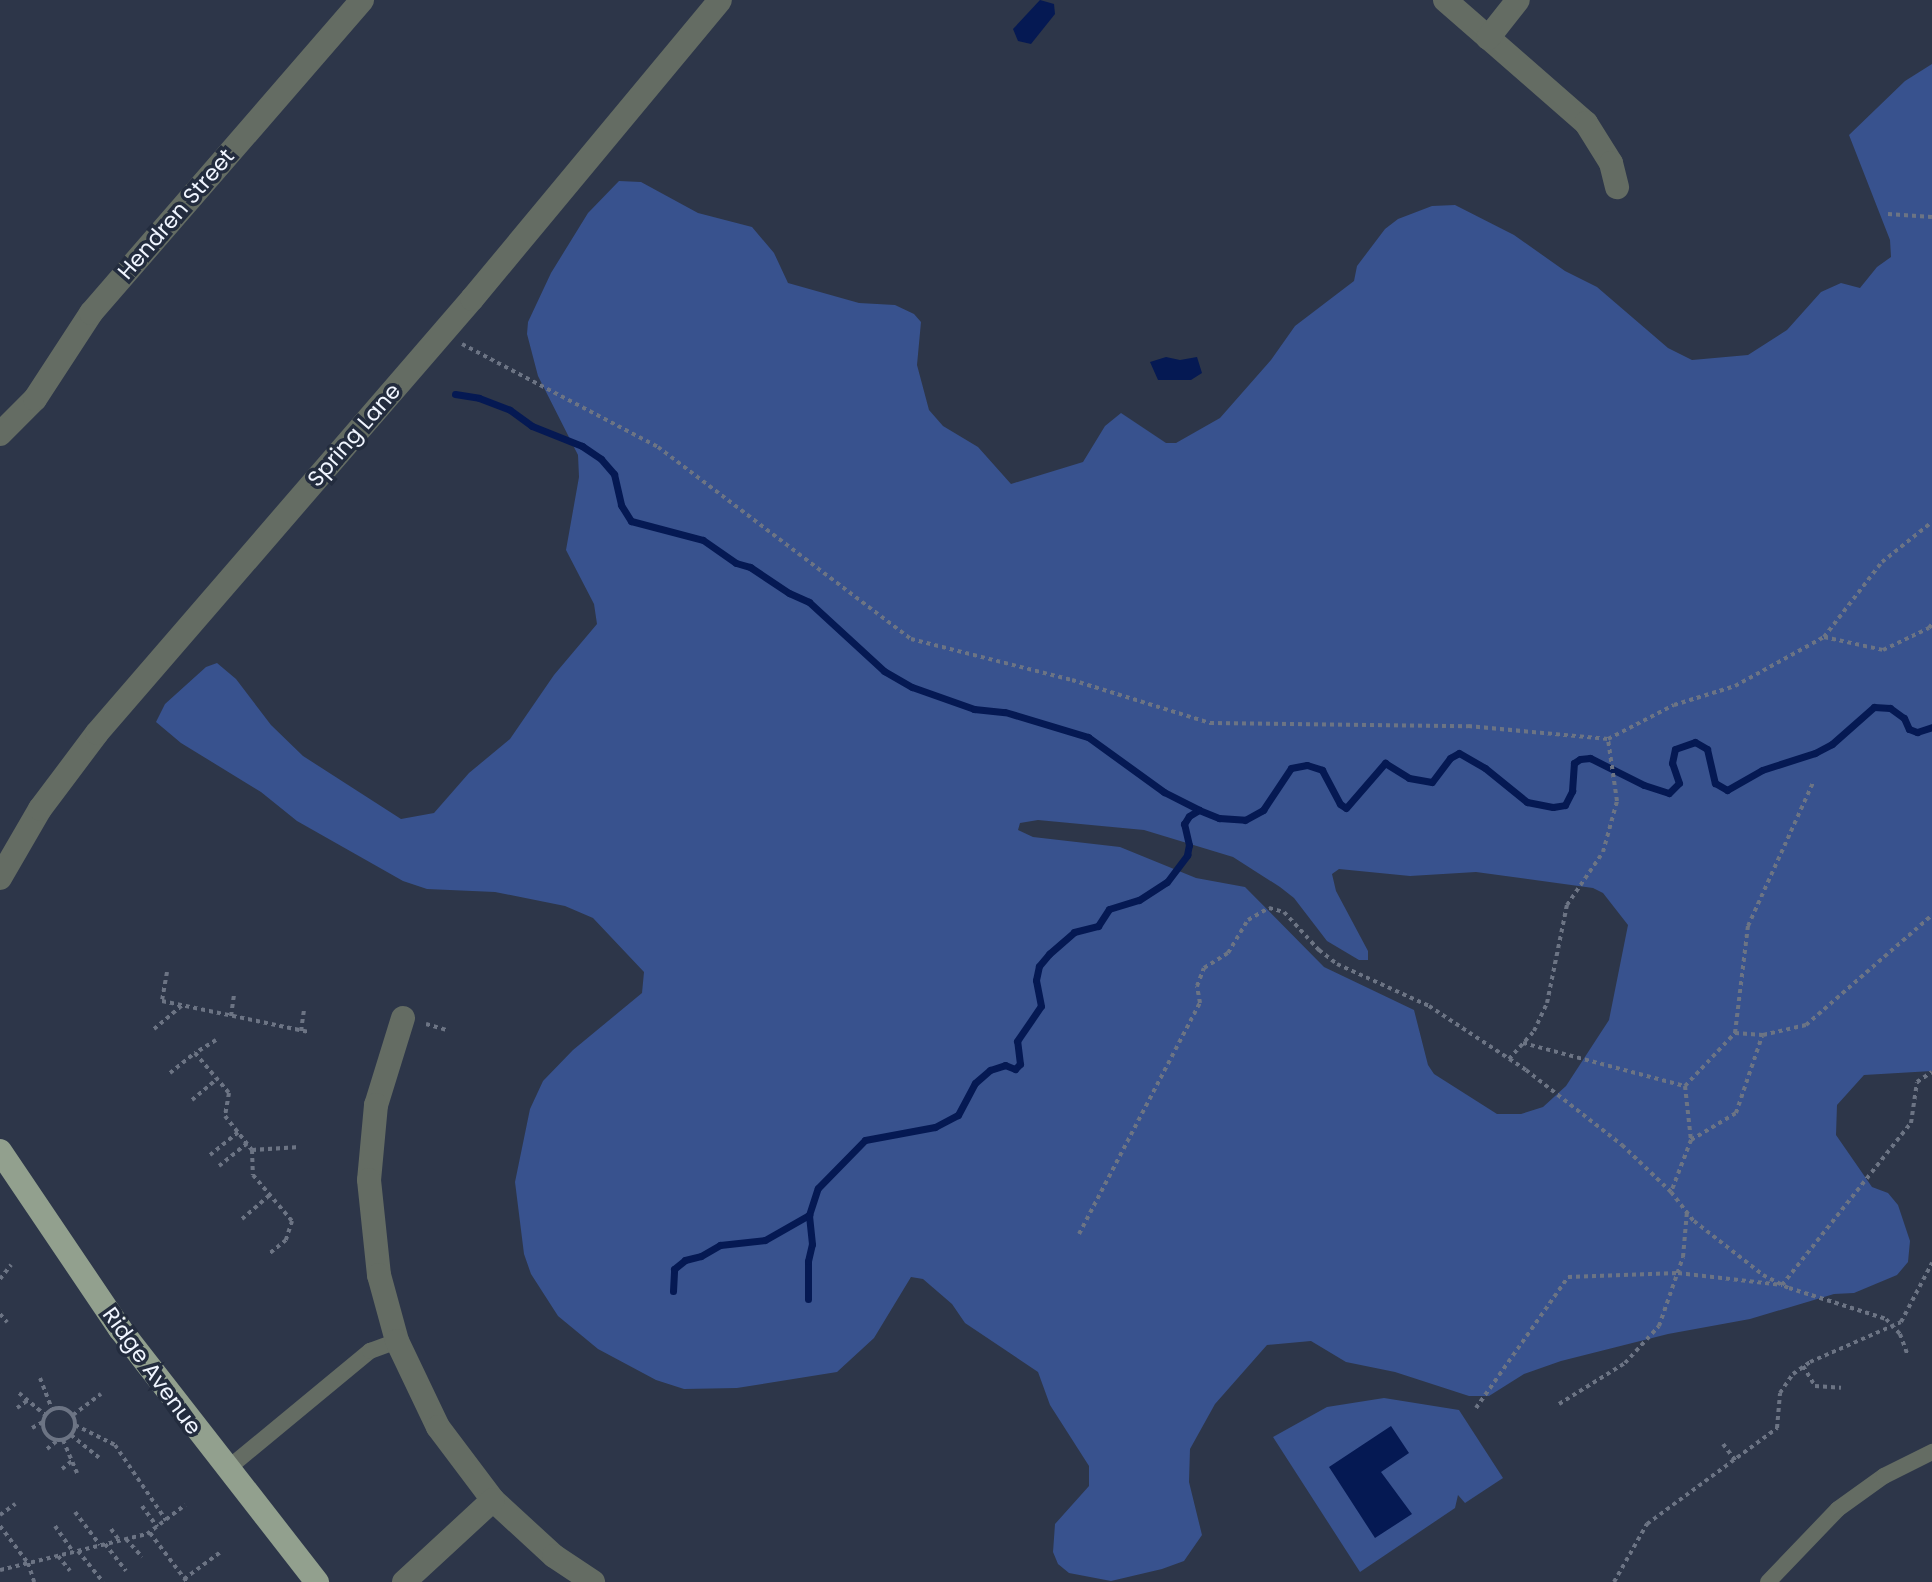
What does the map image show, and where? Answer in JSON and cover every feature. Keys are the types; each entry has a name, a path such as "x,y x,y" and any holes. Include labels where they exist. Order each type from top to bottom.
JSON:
{"main road":[{"name":"Ridge Avenue","path":"0,1151 120,1329 226,1470 317,1582"}],"street":[{"name":"Hendren Street","path":"0,434 35,399 91,313 362,0"},
{"name":"Spring Lane","path":"0,878 40,809 97,733 442,334 720,0"},
{"path":"1445,0 1586,123 1611,163 1617,187"},
{"path":"1488,38 1518,0"},
{"path":"403,1018 376,1105 369,1180 379,1275 397,1341 438,1427 493,1500 554,1556 593,1582"},
{"path":"404,1582 493,1500"}],"lane":[{"path":"226,1470 370,1351 397,1341"},
{"path":"1768,1582 1849,1500 1884,1476 1932,1452"}],"path":[{"path":"1888,214 1932,217"},
{"path":"442,334 658,447 911,639 1072,680 1210,723 1468,726 1608,739 1674,705 1735,686 1824,637 1882,562 1932,522"},
{"path":"1824,637 1883,650 1932,624"},
{"path":"1509,1059 1534,1031 1547,1003 1567,905 1603,852 1617,801 1608,739"},
{"path":"1671,1192 1691,1140 1685,1086 1735,1033 1748,926 1813,783"},
{"path":"1079,1234 1200,1003 1197,986 1204,968 1228,953 1248,920 1269,908 1284,912 1319,950 1337,964 1429,1006 1509,1059 1603,1129 1671,1192 1694,1221 1763,1275 1782,1285 1886,1319 1908,1356"},
{"path":"1735,1033 1763,1035 1806,1025 1932,915"},
{"path":"167,972 162,1001 309,1032"},
{"path":"231,1016 234,994"},
{"path":"154,1029 183,1005"},
{"path":"301,1031 304,1010"},
{"path":"1691,1140 1736,1113 1763,1035"},
{"path":"170,1073 216,1040"},
{"path":"1523,1043 1685,1086"},
{"path":"195,1053 229,1093 225,1116 252,1150 253,1175 292,1221 286,1240 270,1253"},
{"path":"1782,1285 1911,1123 1917,1082 1932,1072"},
{"path":"192,1100 217,1079"},
{"path":"210,1155 238,1132"},
{"path":"219,1166 247,1143"},
{"path":"252,1150 300,1147"},
{"path":"242,1219 270,1195"},
{"path":"1559,1404 1625,1363 1659,1326 1683,1257 1687,1209"},
{"path":"1614,1582 1647,1524 1777,1428 1780,1393 1803,1366 1906,1317 1932,1263"},
{"path":"0,1279 11,1265"},
{"path":"1476,1408 1568,1277 1678,1273 1782,1285"},
{"path":"0,1314 7,1322"},
{"path":"1803,1366 1815,1386 1841,1388"},
{"path":"40,1378 52,1409"},
{"path":"19,1393 45,1415"},
{"path":"73,1415 101,1394"},
{"path":"17,1408 28,1400"},
{"path":"47,1449 60,1440 71,1435 75,1425 73,1415 67,1409 52,1409 43,1422 46,1434 60,1440 77,1473"},
{"path":"32,1428 43,1422"},
{"path":"75,1425 115,1445 166,1520"},
{"path":"71,1435 99,1458"},
{"path":"1723,1444 1736,1461"},
{"path":"62,1469 72,1461"},
{"path":"0,1515 15,1504"},
{"path":"0,1570 150,1533 185,1505"},
{"path":"142,1506 157,1527"},
{"path":"75,1512 126,1571"},
{"path":"0,1526 28,1563 34,1582"},
{"path":"55,1526 103,1582"},
{"path":"111,1529 119,1541"},
{"path":"150,1533 184,1579"},
{"path":"126,1539 142,1557"},
{"path":"175,1582 184,1579 222,1551"},
{"path":"58,1556 70,1571"}],"shaded area":[{"path":"1040,0 1054,4 1055,14 1031,44 1018,41 1013,29"},
{"path":"1932,64 1932,1071 1864,1075 1837,1105 1836,1135 1872,1187 1888,1193 1898,1205 1910,1241 1908,1262 1897,1275 1854,1293 1834,1294 1750,1319 1668,1334 1561,1361 1524,1374 1489,1396 1469,1396 1395,1372 1346,1362 1311,1341 1267,1345 1215,1404 1190,1449 1189,1482 1202,1535 1184,1561 1111,1581 1069,1573 1058,1564 1053,1552 1055,1524 1089,1486 1089,1466 1050,1405 1038,1372 965,1323 952,1304 923,1279 911,1277 874,1338 837,1372 737,1388 684,1389 656,1380 598,1349 558,1316 531,1274 524,1254 515,1182 530,1109 543,1081 573,1050 642,993 644,972 593,918 565,906 495,892 427,889 403,881 297,821 261,792 181,743 156,722 165,704 206,667 217,663 236,679 271,725 303,756 401,819 434,813 469,773 510,739 554,675 597,624 594,604 566,550 579,477 578,455 538,376 527,334 528,322 551,273 588,213 619,181 641,182 698,213 752,227 774,253 788,283 859,303 895,305 914,314 921,322 917,365 929,410 943,426 978,447 1011,484 1083,462 1105,426 1121,413 1166,443 1176,443 1220,418 1271,360 1295,326 1354,281 1357,266 1385,229 1398,219 1432,206 1455,205 1514,235 1565,271 1597,287 1668,348 1692,360 1748,355 1787,330 1821,292 1841,283 1860,288 1877,267 1891,257 1890,240 1849,135 1905,81","holes":["1038,820 1144,830 1233,857 1294,898 1327,941 1359,960 1368,960 1368,951 1336,891 1332,874 1339,869 1410,876 1476,872 1593,888 1603,893 1628,925 1609,1020 1566,1086 1543,1107 1521,1114 1497,1114 1434,1074 1428,1065 1414,1010 1324,967 1245,887 1196,878 1120,847 1033,837 1018,830 1020,823"]},
{"path":"1166,357 1180,360 1197,357 1202,373 1191,380 1158,380 1150,362"},
{"path":"1384,1398 1459,1410 1503,1478 1465,1503 1458,1495 1455,1508 1360,1572 1273,1437 1327,1407"},
{"path":"1391,1426 1409,1453 1381,1472 1412,1514 1375,1538 1329,1467"}],"waterway":[{"path":"455,394 479,398 510,410 532,426 582,446 601,459 614,474 621,505 631,521 703,540 736,563 750,567 789,593 809,602 884,671 912,687 974,709 1005,712 1088,737 1164,792 1199,810"},
{"path":"673,1291 674,1269 685,1260 701,1256 720,1245 765,1240 809,1215 818,1188 865,1140 935,1127 958,1115 975,1083 990,1070 1005,1065 1015,1069 1020,1064 1017,1041 1041,1006 1036,980 1039,966 1049,954 1074,932 1098,926 1109,909 1139,900 1167,882 1187,855 1189,845 1184,824 1189,816 1199,810 1219,818 1245,820 1263,810 1291,768 1307,765 1322,770 1340,804 1346,808 1385,763 1409,778 1432,782 1450,758 1459,753 1485,768 1527,802 1553,807 1565,805 1572,791 1574,763 1580,759 1590,758 1644,785 1669,793 1679,783 1672,763 1675,749 1695,742 1707,749 1715,783 1727,790 1762,770 1815,753 1832,744 1874,707 1890,708 1904,718 1909,729 1917,732 1932,727"},
{"path":"808,1299 808,1261 812,1244 809,1215"}]}
